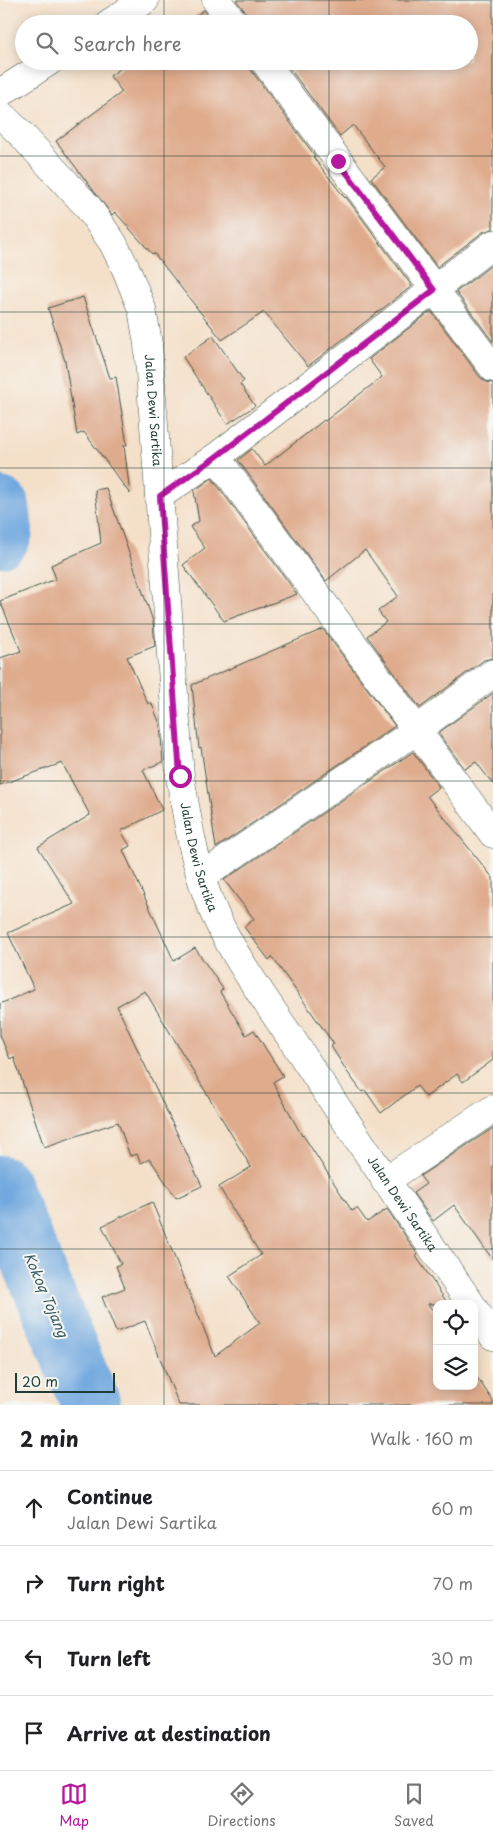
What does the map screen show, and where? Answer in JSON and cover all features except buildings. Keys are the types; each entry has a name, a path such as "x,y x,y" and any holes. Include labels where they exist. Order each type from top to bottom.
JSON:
{"street":[{"path":"122,15 145,0"},
{"path":"216,0 228,15"},
{"path":"0,93 36,70"},
{"path":"271,70 493,368"},
{"name":"Jalan Dewi Sartika","path":"0,114 21,134 88,207 113,243 126,268 142,309 148,344 180,776 200,877 216,915 238,956 385,1181 468,1300"},
{"path":"160,496 216,457 493,244"},
{"path":"216,457 493,834"},
{"path":"200,877 417,730 493,673"},
{"path":"385,1181 493,1109"},
{"path":"478,1315 493,1336"}],"waterway":[{"name":"Kokoq Tojang","path":"0,507 3,531 0,537"},
{"name":"Kokoq Tojang","path":"0,1185 91,1405"}],"route":[{"path":"180,776 160,496 216,457 434,290 338,161"}]}
